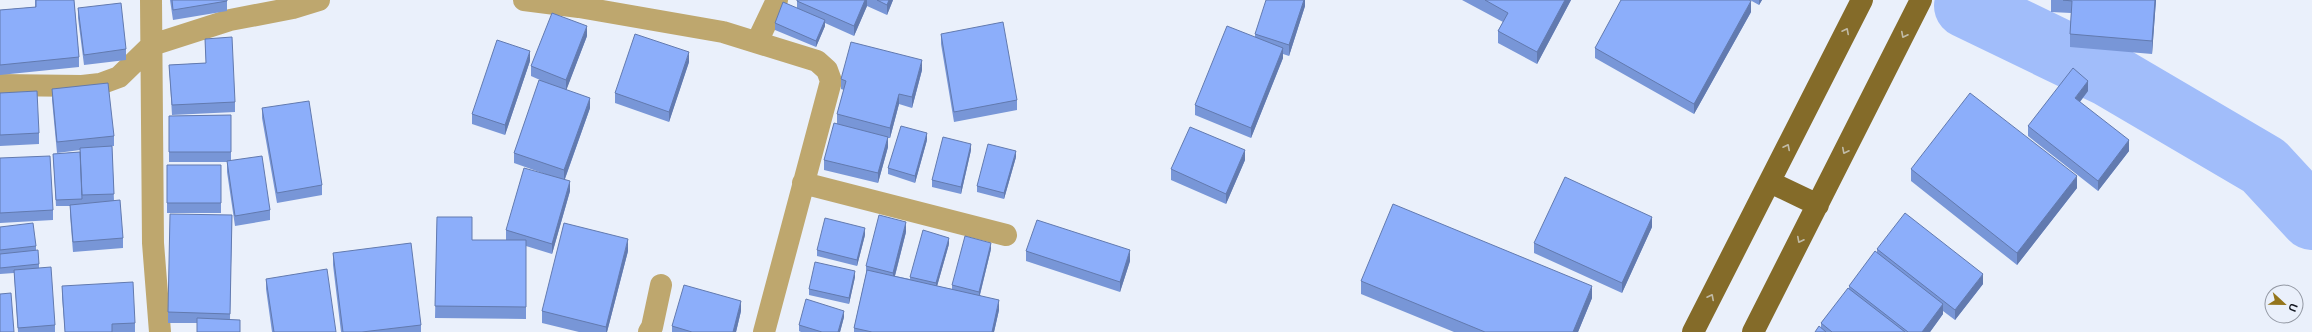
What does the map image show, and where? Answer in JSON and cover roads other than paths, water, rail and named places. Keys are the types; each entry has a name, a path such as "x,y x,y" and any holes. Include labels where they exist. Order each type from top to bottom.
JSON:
{"main road":[{"path":"1693,332 1862,0"},
{"path":"1753,332 1922,0"},
{"path":"1770,182 1818,205"}],"street":[{"path":"152,0 153,243 160,332"},
{"path":"0,85 82,86 100,84 119,77 152,45 230,20 294,4 320,0"},
{"path":"524,0 579,7 723,32 817,61 830,75 831,81 764,332"},
{"path":"757,42 777,0"},
{"path":"803,183 1006,235"},
{"path":"649,332 652,327 661,285"}],"waterway":[{"path":"1966,6 2109,75 2264,166 2312,218"}]}
